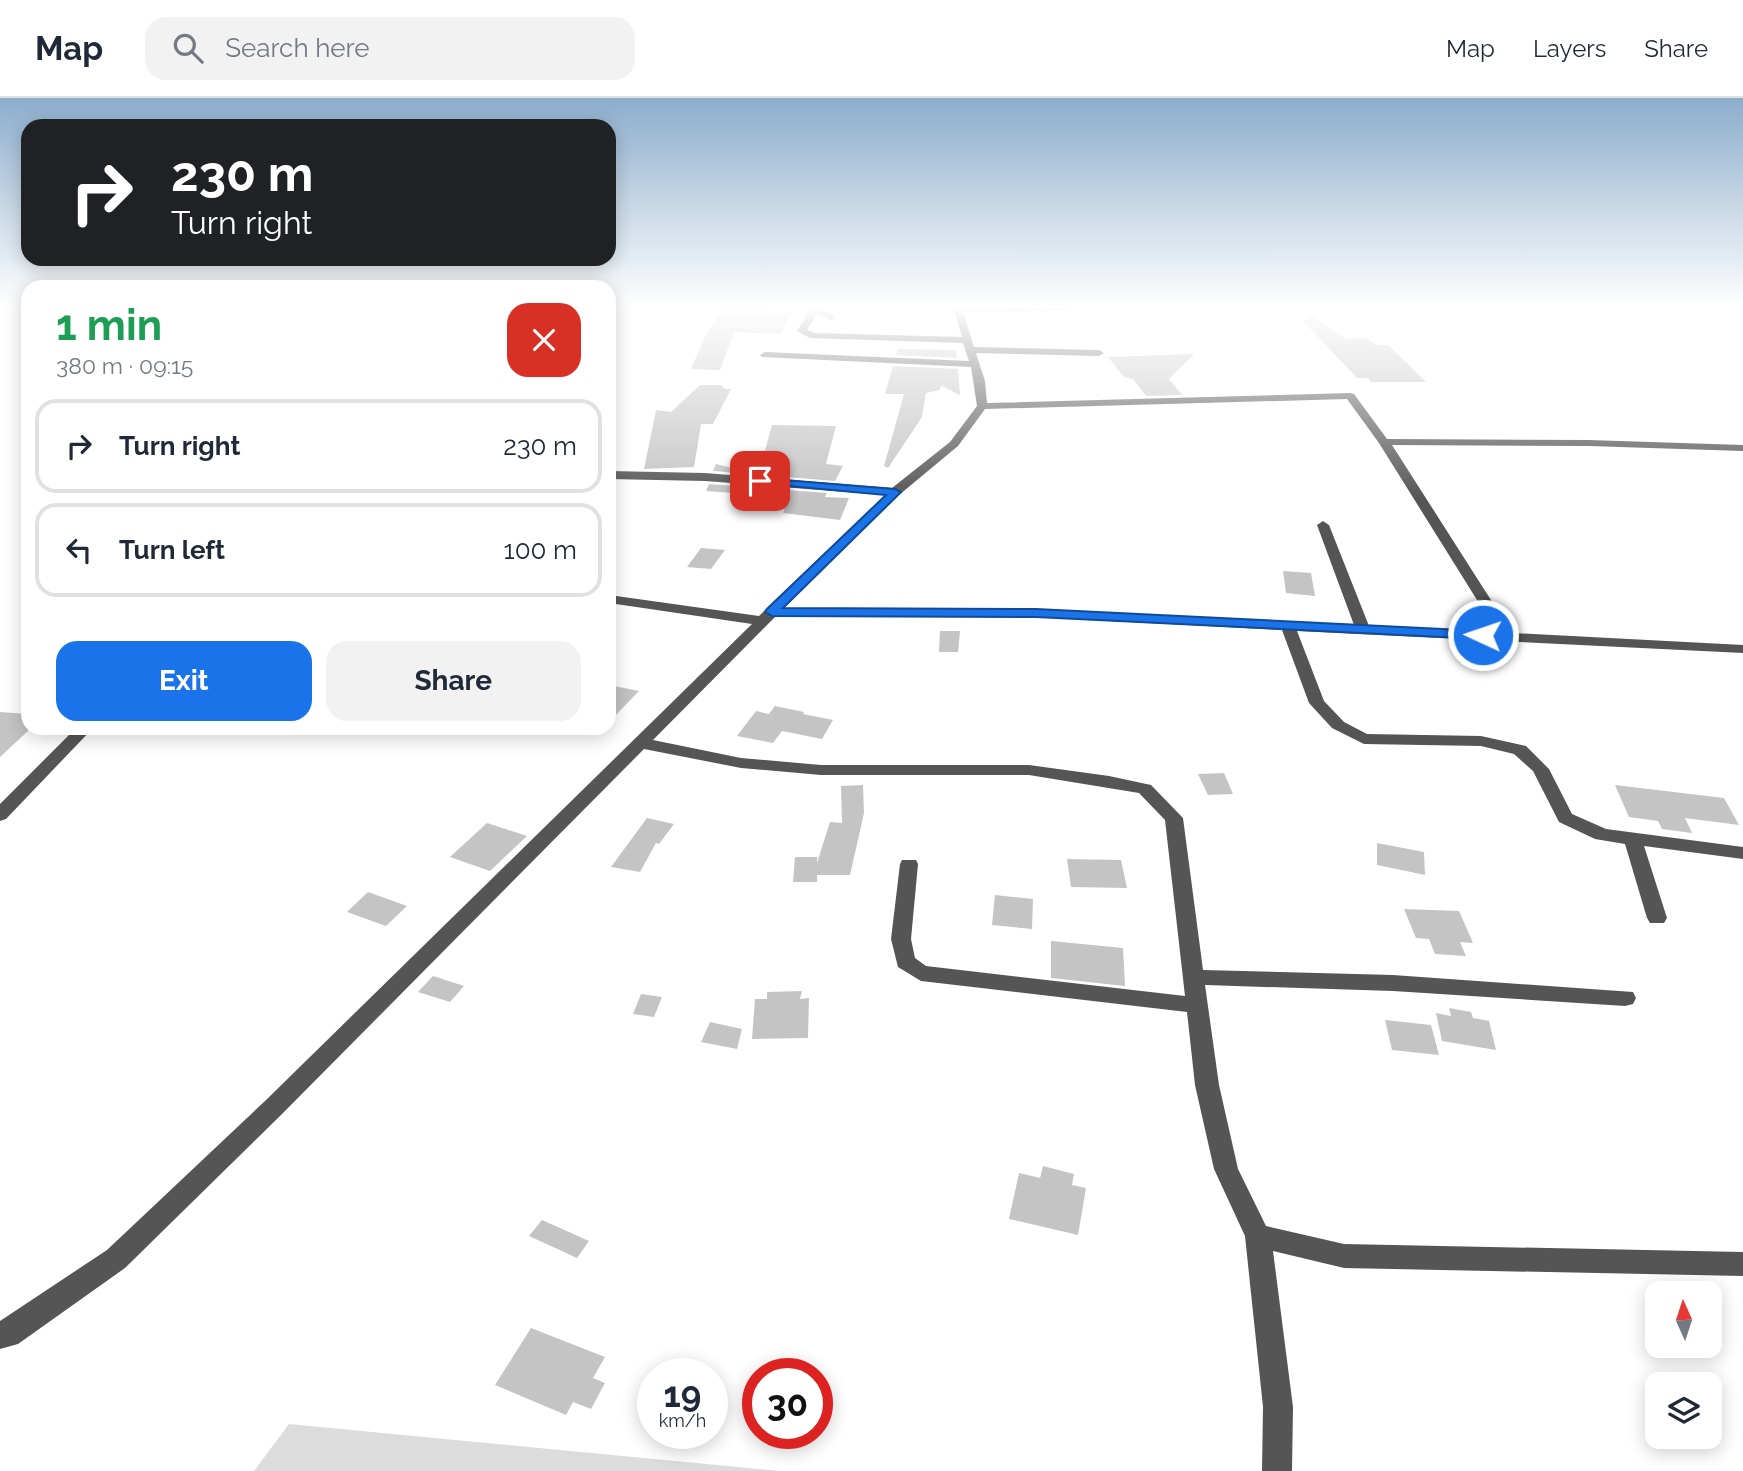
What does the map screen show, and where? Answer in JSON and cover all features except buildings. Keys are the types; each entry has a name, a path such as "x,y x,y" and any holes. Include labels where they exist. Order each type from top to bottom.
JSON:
{"street":[{"path":"0,1335 8,1334 116,1259 273,1108 895,492 954,444 982,406 976,371"},
{"path":"982,406 1350,396 1384,442 1507,636"},
{"path":"1384,442 1743,447"},
{"path":"616,475 705,477 895,492"},
{"path":"1323,525 1363,628"},
{"path":"616,600 767,617 1036,613 1743,649"},
{"path":"1287,624 1317,703 1338,725 1364,739 1481,741 1520,750 1540,769 1565,818 1602,835 1743,853"},
{"path":"0,815 78,735"},
{"path":"641,743 741,763 821,770 1029,770 1109,781 1145,789 1174,818 1184,878 1192,977 1207,1085 1226,1169 1258,1236 1278,1407 1277,1471"},
{"path":"1632,838 1657,918"},
{"path":"909,864 901,939 905,962 921,973 1196,1005"},
{"path":"1192,977 1393,983 1625,999"},
{"path":"1258,1236 1344,1256 1743,1264"}],"shaded area":[{"path":"289,1424 780,1471 254,1471"}],"route":[{"path":"760,481 895,492 772,612 1036,613 1483,635"}]}
